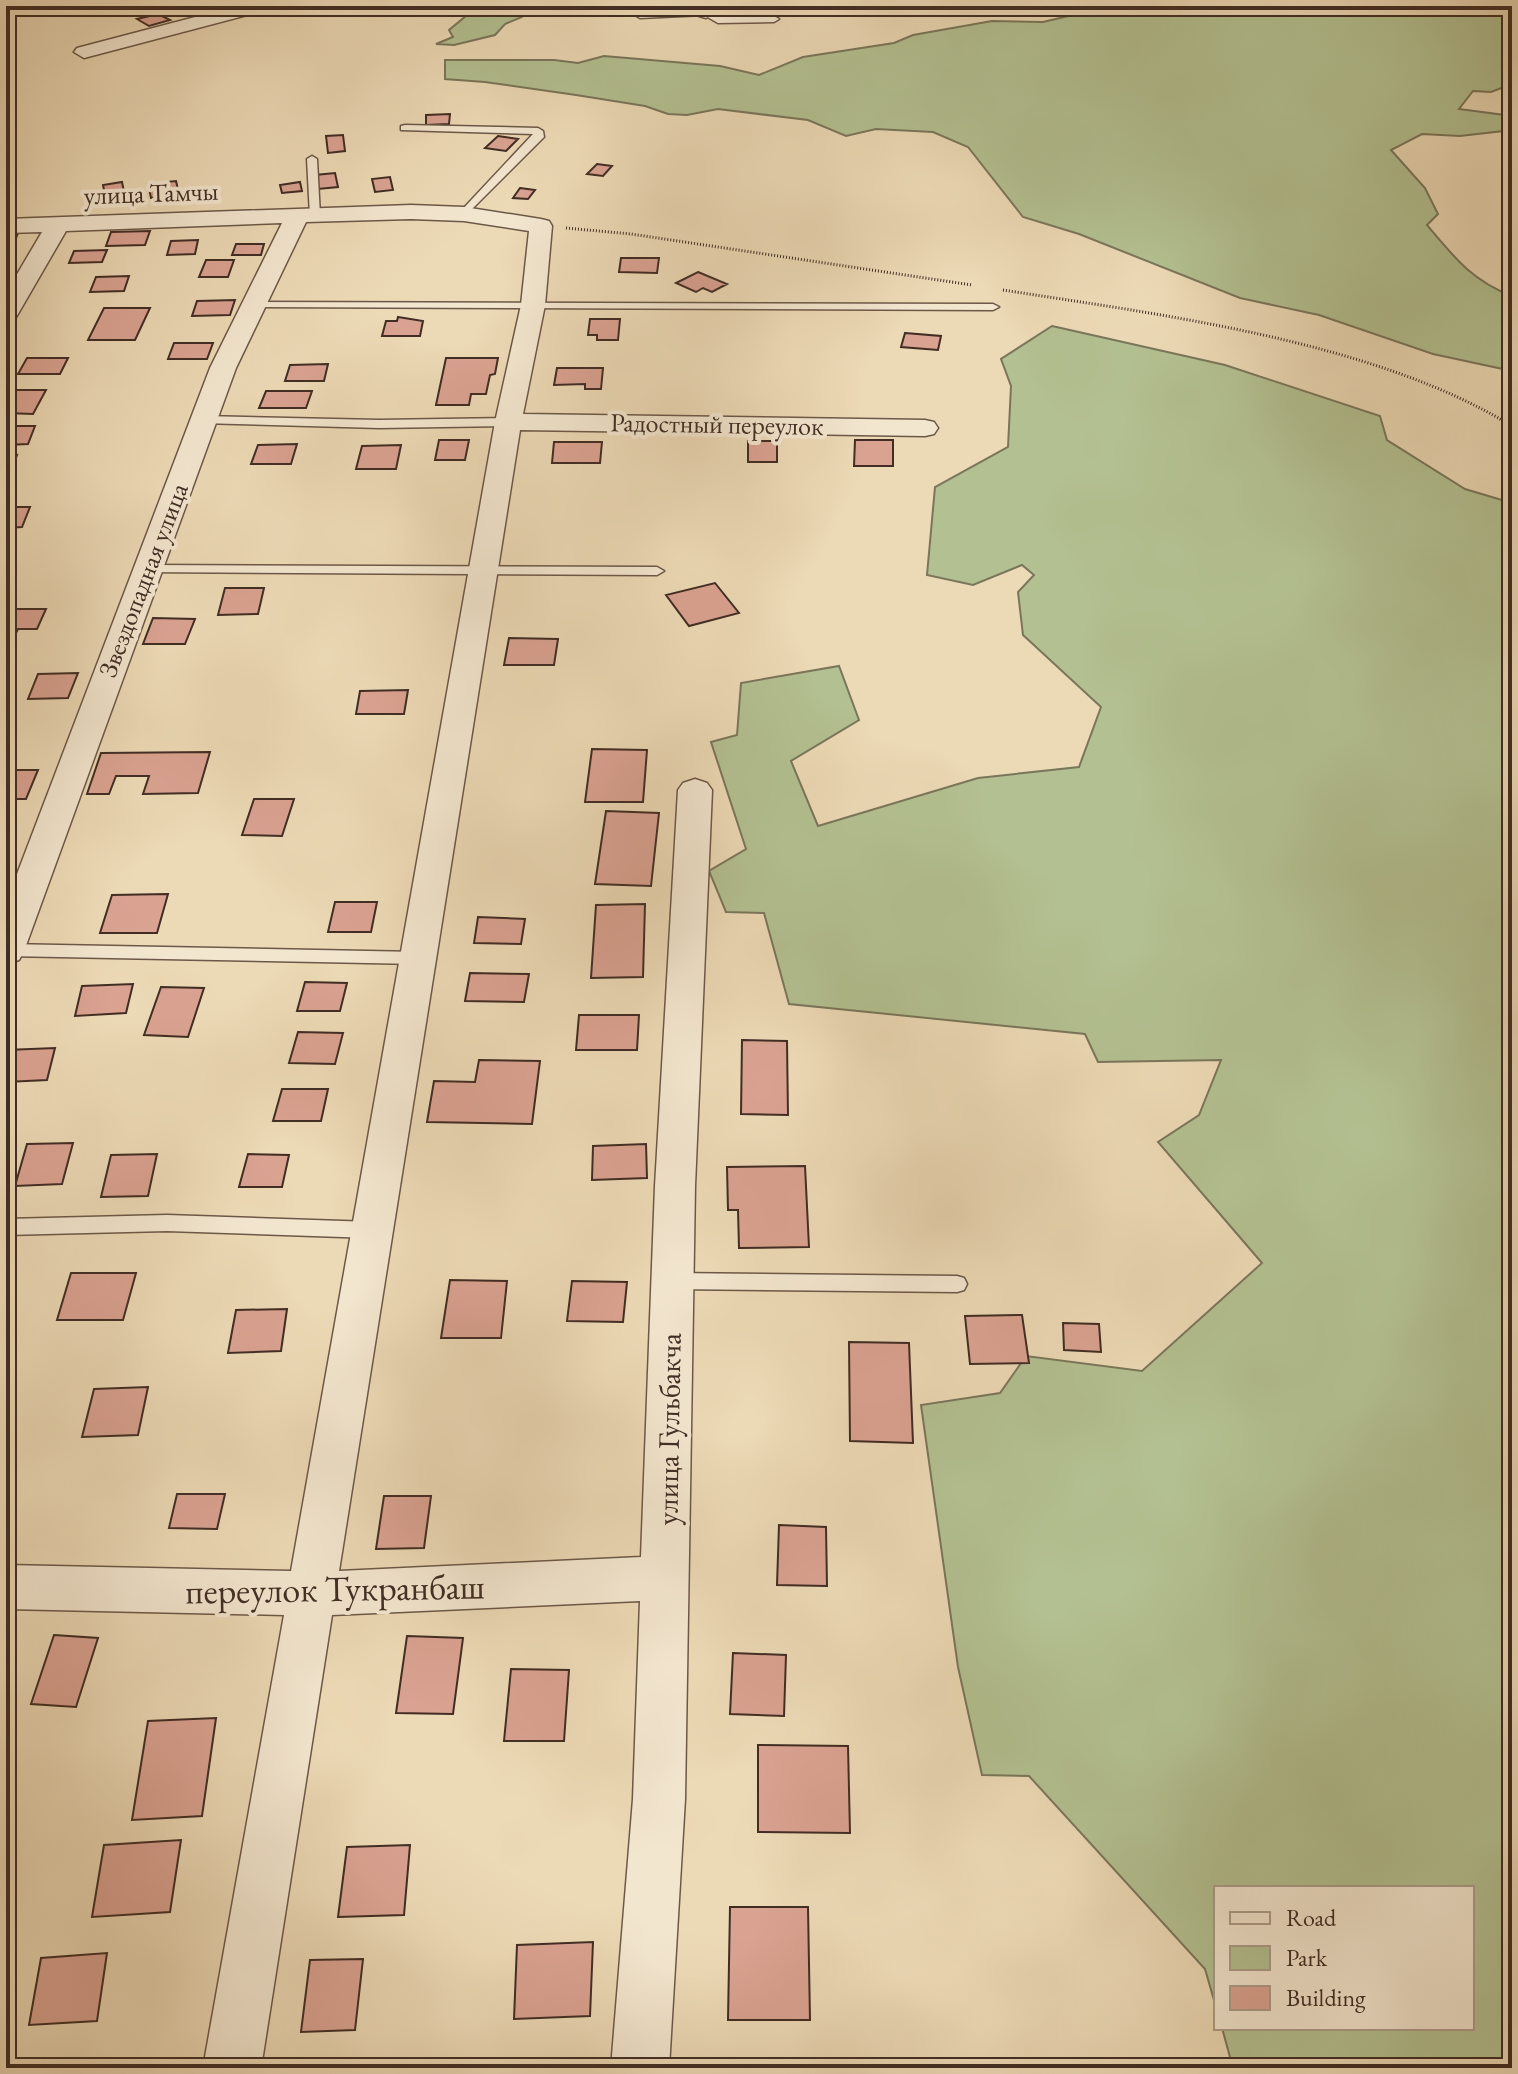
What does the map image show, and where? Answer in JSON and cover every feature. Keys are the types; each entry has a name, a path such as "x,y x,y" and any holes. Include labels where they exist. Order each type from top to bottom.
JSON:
{"street":[{"path":"84,52 259,6"},
{"name":"улица Тамчы","path":"6,226 411,212 464,214 541,226"},
{"name":"Звездопадная улица","path":"6,951 223,368 306,217"},
{"path":"6,314 13,288 58,224"},
{"path":"232,2068 508,422 533,305 541,226"},
{"name":"Радостный переулок","path":"508,422 925,428"},
{"name":"улица Гульбакча","path":"640,2068 659,1799 672,1281 695,790"},
{"name":"переулок Тукранбаш","path":"6,1587 311,1594 665,1578"}],"lane":[{"path":"640,15 706,9 718,20 774,19"},
{"path":"405,128 538,131 539,137 464,214"},
{"path":"306,217 312,159"},
{"path":"256,304 993,307"},
{"path":"203,420 379,424 508,422"},
{"path":"146,569 657,571"},
{"path":"6,951 418,958"},
{"path":"6,1227 167,1223 372,1230"},
{"path":"672,1281 957,1284"}],"path":[{"path":"541,226 631,234 1146,312 1308,346 1427,383 1477,403 1512,426"},
{"path":"993,307 995,289"}],"green space":[{"path":"478,6 532,6 522,17 505,24 495,35 454,45 436,44 453,37 449,30"},
{"path":"1111,6 1512,6 1512,84 1491,92 1473,91 1459,109 1512,116 1512,130 1460,136 1422,134 1391,150 1425,188 1438,214 1427,225 1474,275 1512,296 1512,371 1433,354 1319,315 1240,298 1079,234 1023,217 968,147 933,132 876,129 846,136 808,120 718,109 687,115 668,114 645,106 576,95 445,79 445,60 554,60 578,63 604,56 720,66 759,75 803,57 894,43 913,35 992,21 1043,22"},
{"path":"1052,326 1225,365 1380,416 1387,440 1465,489 1512,503 1512,2068 1233,2068 1223,2030 1474,2030 1474,1886 1214,1886 1214,2000 1205,1969 1029,1776 982,1775 958,1667 921,1405 1000,1393 1026,1356 1142,1371 1262,1263 1158,1142 1199,1115 1221,1060 1098,1062 1085,1034 789,1004 764,913 726,912 709,871 746,849 711,742 737,735 741,683 839,666 859,720 791,761 818,826 978,778 1079,767 1101,707 1023,635 1018,592 1034,575 1022,565 973,585 927,575 935,487 1008,447 1011,386 1001,359"}],"building":[{"path":"730,6 754,6 755,12 731,13"},
{"path":"964,6 966,12 940,13 938,7"},
{"path":"158,14 170,20 149,26 137,19"},
{"path":"450,114 449,124 426,125 426,115"},
{"path":"343,135 345,151 328,153 326,136"},
{"path":"498,136 518,139 506,151 485,148"},
{"path":"597,164 612,166 603,176 587,174"},
{"path":"335,173 338,187 318,189 315,175"},
{"path":"390,177 393,190 375,192 372,179"},
{"path":"176,181 179,194 151,198 148,184"},
{"path":"122,182 124,192 105,195 103,185"},
{"path":"300,182 302,191 282,193 280,185"},
{"path":"520,188 535,190 528,199 513,198"},
{"path":"150,231 145,245 106,246 111,232"},
{"path":"6,233 18,233 9,256 6,256"},
{"path":"198,240 195,254 167,255 171,241"},
{"path":"236,244 264,244 261,255 232,255"},
{"path":"107,250 102,262 69,263 74,251"},
{"path":"621,258 659,258 657,273 619,272"},
{"path":"206,260 234,260 228,277 199,277"},
{"path":"698,272 727,284 712,292 703,288 696,292 676,283"},
{"path":"129,276 124,291 90,292 96,277"},
{"path":"235,300 230,315 192,316 197,301"},
{"path":"104,308 150,308 135,340 88,340"},
{"path":"398,317 423,321 420,336 382,336 386,321 397,321"},
{"path":"590,319 620,319 618,340 597,340 597,335 588,335"},
{"path":"905,333 941,336 938,350 901,347"},
{"path":"174,343 213,343 207,359 168,359"},
{"path":"27,358 68,358 60,374 18,374"},
{"path":"446,358 498,358 486,394 471,394 469,405 436,405"},
{"path":"328,364 324,381 285,381 290,365"},
{"path":"557,368 603,368 601,389 585,389 585,384 554,385"},
{"path":"11,390 46,390 33,414 6,413 6,399"},
{"path":"266,391 312,391 306,408 259,408"},
{"path":"6,426 35,426 28,444 6,445"},
{"path":"439,440 469,440 465,460 435,460"},
{"path":"855,440 893,440 893,466 854,466"},
{"path":"748,441 777,441 777,462 748,462"},
{"path":"554,442 602,442 600,463 552,463"},
{"path":"297,444 291,464 251,464 258,445"},
{"path":"401,445 396,469 356,469 362,446"},
{"path":"17,455 10,474 6,474 6,456"},
{"path":"6,507 30,507 22,527 6,528"},
{"path":"715,583 739,613 689,626 666,595"},
{"path":"225,588 264,588 258,614 218,615"},
{"path":"6,609 46,609 37,629 18,629 13,639 6,639"},
{"path":"153,618 195,619 185,644 143,644"},
{"path":"509,638 558,639 554,665 504,665"},
{"path":"78,673 68,698 28,699 38,674"},
{"path":"408,690 404,714 356,714 360,691"},
{"path":"592,749 647,750 643,802 585,802"},
{"path":"210,752 198,793 143,794 149,776 116,776 109,794 87,794 101,753"},
{"path":"6,770 38,770 26,799 6,799"},
{"path":"254,799 294,799 282,836 242,835"},
{"path":"606,811 659,813 651,886 595,884"},
{"path":"168,894 157,933 100,933 112,895"},
{"path":"335,902 377,902 371,932 328,932"},
{"path":"645,904 643,977 591,978 596,905"},
{"path":"478,917 525,919 521,944 474,943"},
{"path":"470,973 529,974 524,1002 465,1001"},
{"path":"305,982 347,983 340,1011 297,1011"},
{"path":"133,984 126,1013 75,1016 82,986"},
{"path":"161,987 204,988 188,1037 144,1035"},
{"path":"579,1015 639,1015 637,1050 576,1050"},
{"path":"298,1032 343,1033 335,1064 289,1063"},
{"path":"742,1040 787,1041 788,1115 741,1114"},
{"path":"55,1048 47,1080 6,1082 6,1050"},
{"path":"479,1060 540,1061 532,1124 427,1122 434,1081 475,1082"},
{"path":"282,1089 328,1089 321,1121 273,1121"},
{"path":"73,1143 62,1184 15,1186 27,1144"},
{"path":"646,1144 647,1178 592,1180 593,1146"},
{"path":"157,1154 148,1196 101,1197 111,1155"},
{"path":"248,1154 289,1155 282,1187 239,1187"},
{"path":"805,1166 809,1247 739,1248 738,1210 728,1210 727,1167"},
{"path":"71,1273 136,1273 123,1320 57,1320"},
{"path":"450,1280 507,1281 501,1338 441,1338"},
{"path":"572,1281 627,1282 623,1322 567,1321"},
{"path":"287,1309 281,1351 228,1353 236,1310"},
{"path":"1022,1315 1029,1363 970,1364 965,1316"},
{"path":"1063,1323 1099,1324 1101,1352 1064,1350"},
{"path":"849,1342 909,1343 913,1443 850,1441"},
{"path":"148,1387 138,1435 82,1437 94,1389"},
{"path":"177,1494 225,1494 217,1529 169,1528"},
{"path":"384,1496 431,1496 424,1548 376,1549"},
{"path":"779,1525 826,1527 827,1586 777,1585"},
{"path":"54,1635 98,1638 76,1707 31,1704"},
{"path":"407,1636 463,1638 453,1714 396,1713"},
{"path":"733,1653 786,1655 784,1716 730,1714"},
{"path":"511,1669 569,1670 564,1741 504,1741"},
{"path":"216,1718 202,1816 132,1820 148,1721"},
{"path":"758,1745 848,1746 850,1833 758,1832"},
{"path":"181,1840 170,1912 92,1917 104,1845"},
{"path":"410,1845 404,1915 338,1917 347,1847"},
{"path":"730,1907 808,1907 810,2020 728,2020"},
{"path":"593,1942 590,2016 514,2019 517,1945"},
{"path":"107,1953 97,2021 29,2025 41,1958"},
{"path":"363,1959 355,2030 301,2032 310,1960"}]}
